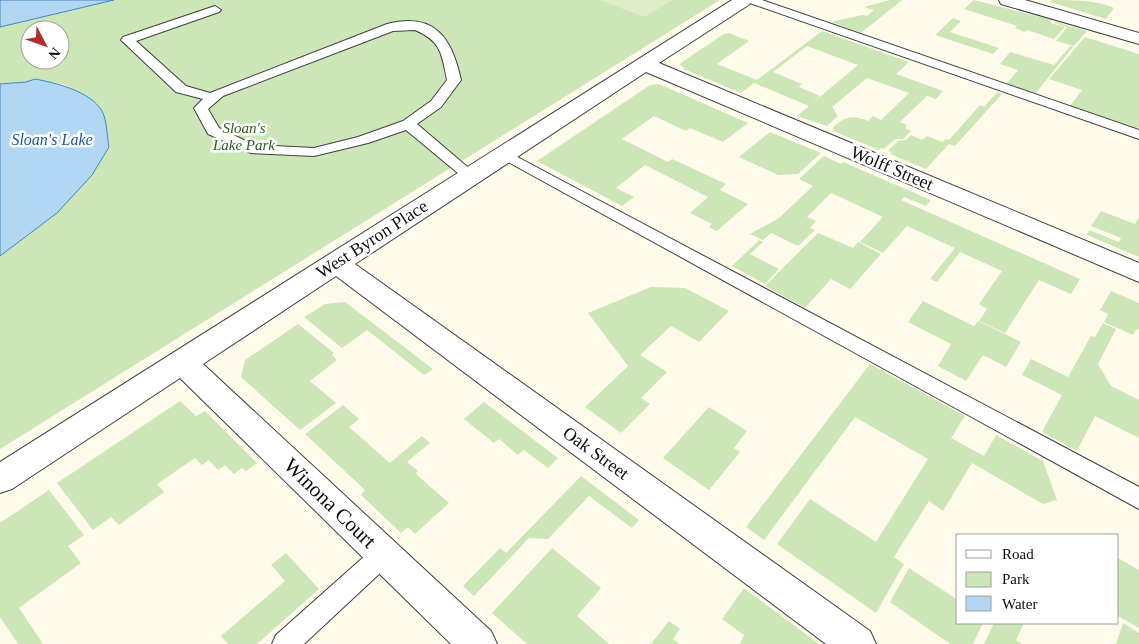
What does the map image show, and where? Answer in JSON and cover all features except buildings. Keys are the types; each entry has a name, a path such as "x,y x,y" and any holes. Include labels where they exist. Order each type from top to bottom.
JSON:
{"street":[{"name":"West Byron Place","path":"0,479 744,0"},
{"path":"1007,0 1139,39"},
{"name":"Wolff Street","path":"644,64 1139,273"},
{"name":"Oak Street","path":"336,263 857,644"},
{"name":"Winona Court","path":"182,362 478,644"}],"lane":[{"path":"751,0 1139,135"},
{"path":"213,98 181,89 126,40 215,10"},
{"path":"417,26 434,32 447,49 454,80 436,104 408,124 362,140 314,152 251,149 213,131 201,108 218,93 391,27 417,26"},
{"path":"408,124 470,176"},
{"path":"504,154 1139,499"},
{"path":"285,644 384,554"}],"green space":[{"name":"Sloan's Lake Park","path":"114,0 720,0 0,449 0,256 57,213 91,100 65,85 35,79 26,82 0,84 0,27 20,22 20,70 70,70 70,20 30,20"},
{"path":"600,0 673,0 644,17"},
{"path":"890,0 902,0 861,33 831,22 862,15 867,16 874,10 864,7"},
{"path":"974,0 1052,20 1050,23 1065,27 1054,39 1027,30 1025,32 1015,28 1017,26 964,9"},
{"path":"1052,0 1092,2 1114,8 1106,19 1050,2"},
{"path":"953,18 961,21 950,32 999,48 993,54 935,35"},
{"path":"1054,23 1087,31 1074,46 1056,41 1067,27"},
{"path":"822,31 909,62 896,74 943,91 936,99 927,96 900,122 907,125 905,128 911,131 903,139 895,139 884,149 881,148 879,150 833,131 835,129 832,128 840,121 853,117 868,121 873,116 881,120 909,93 867,78 832,107 838,116 827,126 797,116 809,106 754,83 741,93 686,70 680,65 724,34 729,33 749,41 717,64 757,80","holes":["807,46 858,65 809,106 820,96 799,87 802,84 773,72"]},
{"path":"1085,37 1139,54 1139,126 1137,129 1070,106 1082,90 1049,79"},
{"path":"1070,46 1073,47 1035,94 1006,84 1018,70 1000,64 1010,52 1054,65"},
{"path":"659,84 748,123 723,142 690,128 686,131 654,116 622,139 668,162 672,159 726,184 720,190 748,204 717,231 709,227 712,224 690,213 708,197 645,165 616,188 634,197 622,206 537,161 650,85"},
{"path":"997,92 1002,94 955,146 949,144 926,169 890,154 892,152 888,151 898,141 906,140 911,135 922,140 927,136 942,142 946,139 949,140 980,105 984,107"},
{"path":"770,132 821,153 798,174 778,175 739,157"},
{"path":"824,156 841,164 843,162 931,200 926,206 904,197 901,200 1080,279 1071,294 1039,280 1005,333 979,321 987,309 979,304 1002,271 960,252 937,282 930,279 955,248 907,226 883,253 860,242 883,217 831,193 807,217 816,221 810,228 815,230 798,246 771,233 763,240 750,234 779,218 813,186 799,179"},
{"path":"1101,211 1135,224 1139,217 1139,257 1087,235 1089,230 1119,242 1121,238 1091,226"},
{"path":"818,233 853,248 858,242 881,254 850,289 831,279 805,308 765,286"},
{"path":"759,240 763,242 750,254 779,269 765,284 732,266"},
{"path":"651,287 685,288 729,311 699,342 671,326 640,355 667,372 641,398 650,404 621,433 585,407 628,366 588,313"},
{"path":"1111,291 1139,303 1139,330 1136,329 1133,335 1104,322 1108,314 1100,310"},
{"path":"923,301 974,326 978,321 1021,342 1006,367 983,355 966,381 938,366 951,344 908,322"},
{"path":"345,302 433,369 424,375 367,330 342,348 304,317 325,304"},
{"path":"1103,323 1116,329 1098,364 1111,386 1139,400 1139,438 1095,416 1077,451 1042,432 1062,395 1022,375 1031,359 1068,377 1091,336 1095,337"},
{"path":"298,324 334,353 332,355 337,360 310,381 336,403 300,430 241,377 245,360"},
{"path":"870,364 965,416 951,438 984,456 996,435 1043,461 1057,500 1043,504 972,463 943,511 929,501 894,557 904,564 876,613 777,544 810,499 876,542 928,459 855,417 764,540 746,527"},
{"path":"180,401 196,416 205,411 257,463 246,471 242,468 234,474 225,465 218,470 209,460 202,465 195,458 157,484 164,492 119,525 111,517 93,530 57,483"},
{"path":"484,402 558,458 548,468 524,450 518,455 499,439 494,443 464,419"},
{"path":"343,405 359,419 349,427 390,463 422,436 430,443 407,462 418,471 416,474 449,503 415,534 408,527 401,533 361,495 365,490 305,434"},
{"path":"709,407 747,431 734,448 740,452 709,490 663,458"},
{"path":"581,476 639,520 632,528 589,496 548,539 529,538 474,596 463,586 500,548 506,553"},
{"path":"49,490 84,535 68,546 81,563 19,608 43,644 18,644 0,617 0,523"},
{"path":"552,548 601,588 577,616 609,644 527,644 492,613"},
{"path":"286,553 319,589 257,644 228,644 221,636 285,581 271,565"},
{"path":"1119,559 1139,570 1139,628 1119,617"},
{"path":"909,568 956,599 956,624 983,624 973,644 950,644 890,602"},
{"path":"744,588 819,644 740,644 744,635 722,619"},
{"path":"669,621 680,629 673,639 679,644 651,644"},
{"path":"1123,623 1139,633 1139,644 1116,644"},
{"path":"994,624 1024,624 1016,640 1022,644 984,644"}],"water":[{"path":"0,0 114,0 30,20 20,20 20,22 0,27"},
{"name":"Sloan's Lake","path":"35,79 72,89 97,104 105,119 109,147 92,175 57,213 0,256 0,84 26,82"}]}
